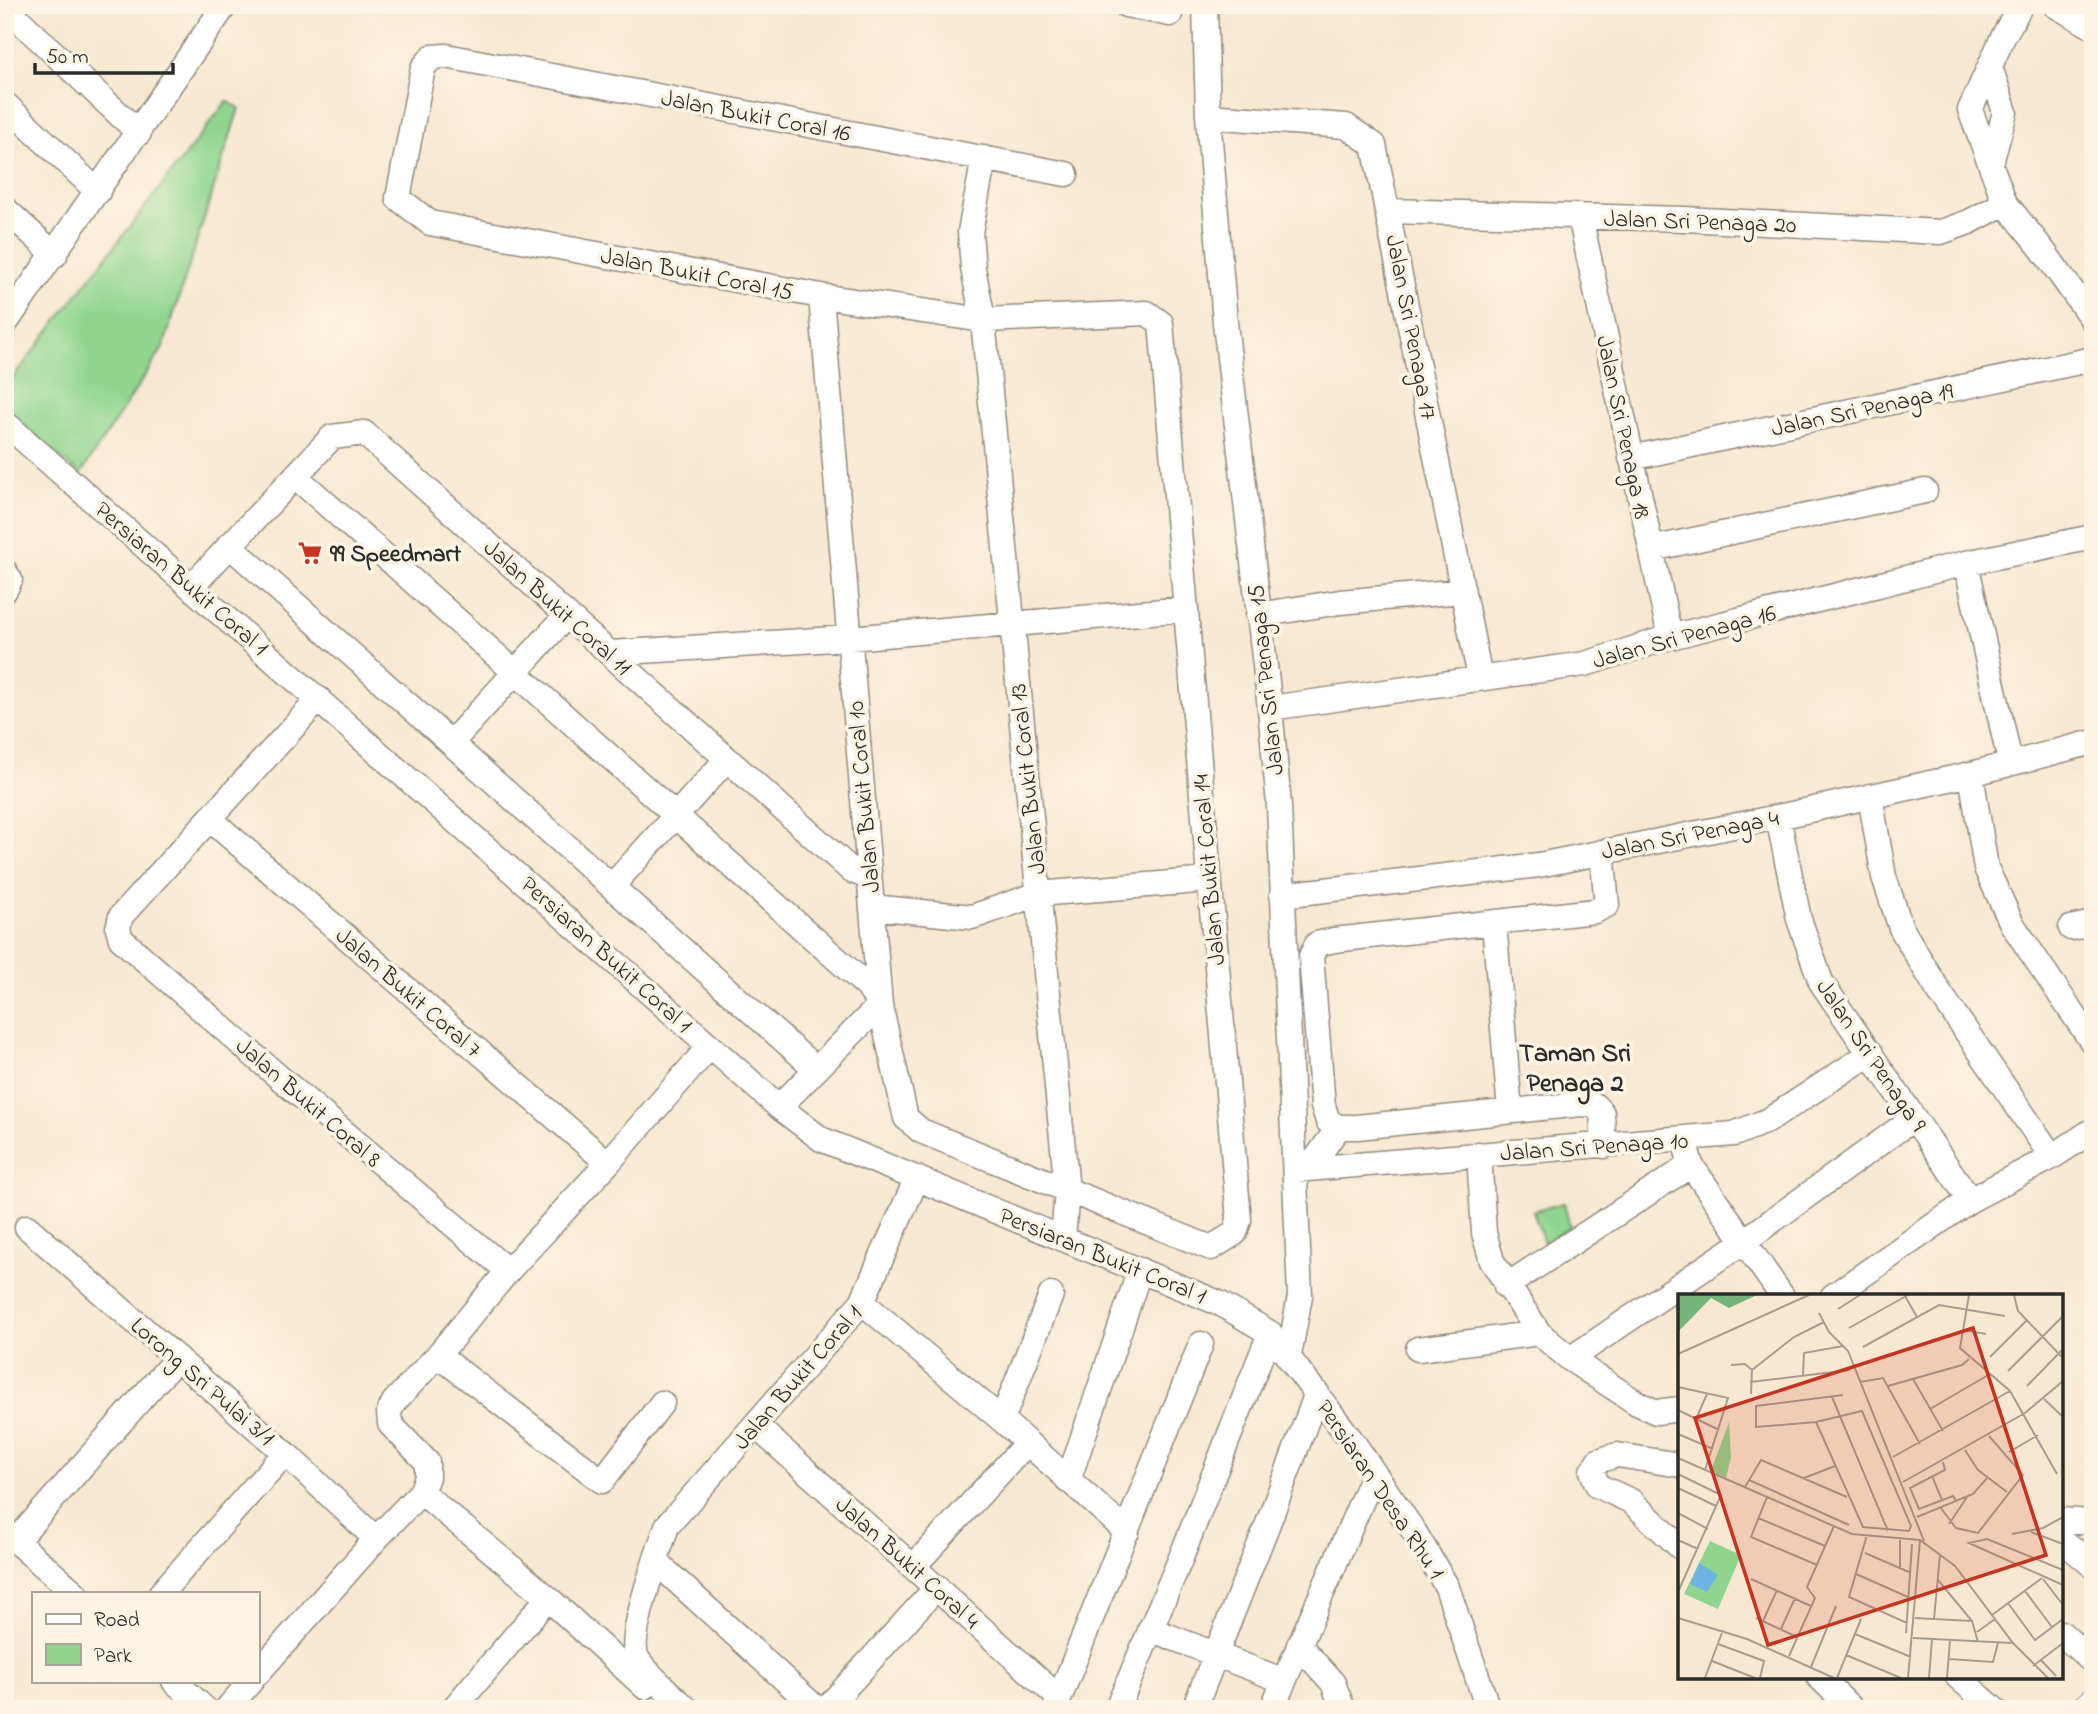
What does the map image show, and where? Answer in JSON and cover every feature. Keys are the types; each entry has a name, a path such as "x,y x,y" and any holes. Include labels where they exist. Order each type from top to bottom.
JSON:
{"street":[{"path":"8,315 55,255 225,5"},
{"path":"1126,5 1170,14"},
{"name":"Jalan Sri Penaga 15","path":"1205,5 1208,116 1225,323 1279,805 1282,895 1302,1169 1300,1296 1289,1356"},
{"path":"2021,5 1990,67 2005,112 1991,163 2005,202 2042,248 2093,320"},
{"path":"2055,5 2093,27"},
{"path":"7,7 139,133"},
{"name":"Jalan Bukit Coral 16","path":"446,55 1066,174"},
{"name":"Jalan Bukit Coral 15","path":"446,55 432,57 423,68 398,198 430,223 821,296 983,320 1147,313 1161,323"},
{"path":"5,104 97,192"},
{"name":"Jalan Sri Penaga 17","path":"1208,116 1346,126 1374,145 1480,678"},
{"name":"Jalan Bukit Coral 13","path":"984,158 970,232 973,268 983,320 1067,1190 1063,1238"},
{"name":"Jalan Sri Penaga 20","path":"1388,211 1580,216 1941,232 1969,222 2005,202"},
{"path":"5,209 55,255"},
{"name":"Jalan Sri Penaga 18","path":"1580,216 1670,637"},
{"name":"Jalan Bukit Coral 10","path":"821,296 880,1004 906,1118 921,1131 1067,1190"},
{"name":"Jalan Bukit Coral 14","path":"1067,1190 1211,1248 1235,1233 1239,1220 1161,323"},
{"name":"Jalan Sri Penaga 19","path":"1631,458 2093,359"},
{"name":"Persiaran Bukit Coral 1","path":"5,423 779,1107 821,1139 1221,1304 1270,1334 1289,1356"},
{"name":"Jalan Bukit Coral 11","path":"192,586 332,437 363,433 852,871 869,877"},
{"path":"295,476 867,986 880,1004 779,1107"},
{"path":"1651,549 1925,491"},
{"name":"Jalan Sri Penaga 16","path":"1270,708 1585,664 1670,637 1966,563 2093,537"},
{"path":"229,545 816,1069"},
{"path":"1966,563 2010,762"},
{"path":"5,572 10,580 5,590"},
{"path":"1258,615 1340,602 1462,591"},
{"path":"610,653 850,638 1186,609"},
{"path":"452,743 567,615"},
{"path":"211,820 319,699"},
{"name":"Jalan Sri Penaga 4","path":"1282,895 1539,865 1778,817 1971,774 2093,742"},
{"path":"612,886 727,759"},
{"path":"1971,774 1986,868 2012,924 2093,1043"},
{"path":"1870,796 1884,877 1901,928 1938,989 2052,1157"},
{"name":"Jalan Sri Penaga 9","path":"1778,817 1799,919 1821,982 1970,1200"},
{"name":"Jalan Bukit Coral 8","path":"211,820 121,916 118,928 121,939 508,1271"},
{"name":"Jalan Bukit Coral 7","path":"211,820 608,1163"},
{"path":"1602,852 1607,905 1595,911 1334,940 1317,944 1311,956 1323,1107 1328,1121 1339,1127 1581,1104 1594,1105 1602,1113 1604,1146"},
{"path":"872,907 972,917 1038,894 1209,880"},
{"path":"1494,923 1510,1111"},
{"path":"259,1672 421,1492 427,1476 427,1462 390,1424 390,1412 394,1402 710,1046"},
{"name":"Jalan Sri Penaga 10","path":"1302,1169 1734,1134 1769,1120 1871,1053"},
{"path":"1570,1359 1742,1242 1914,1118"},
{"path":"1302,1169 1339,1127"},
{"path":"1836,1294 1970,1200 2052,1157 2093,1130"},
{"path":"1684,1140 1691,1165 1781,1294"},
{"path":"1479,1154 1484,1233 1492,1261 1539,1333 1570,1359 1637,1403 1668,1410"},
{"path":"1506,1286 1691,1165"},
{"name":"Jalan Bukit Coral 1","path":"687,1709 638,1660 633,1645 667,1526 862,1302 918,1178"},
{"name":"Lorong Sri Pulai 3/1","path":"27,1227 285,1453 376,1539"},
{"path":"1068,1481 1140,1270"},
{"path":"1002,1420 1051,1295"},
{"path":"862,1302 1002,1420 1127,1532"},
{"path":"1418,1349 1539,1333"},
{"path":"1117,1709 1181,1560 1270,1334"},
{"path":"1057,1703 1201,1344"},
{"path":"438,1355 602,1481 662,1403"},
{"name":"Persiaran Desa Rhu 1","path":"1289,1356 1355,1445 1415,1533 1447,1587 1489,1709"},
{"path":"74,1592 10,1536 177,1358"},
{"path":"1194,1709 1317,1393"},
{"name":"Jalan Bukit Coral 4","path":"756,1426 937,1587 1057,1703"},
{"path":"914,1566 1027,1443"},
{"path":"162,1592 285,1453"},
{"path":"1678,1465 1617,1455 1598,1461 1592,1471 1598,1486 1631,1502 1678,1545"},
{"path":"1272,1709 1373,1475"},
{"path":"421,1492 548,1598 669,1709"},
{"path":"2063,1520 2093,1522"},
{"path":"2063,1541 2093,1566"},
{"path":"655,1561 817,1709"},
{"path":"826,1709 937,1587"},
{"path":"453,1709 548,1598"},
{"path":"1150,1629 1284,1681"},
{"path":"2063,1635 2093,1662"},
{"path":"1299,1645 1334,1683 1343,1709"},
{"path":"1821,1679 1852,1709"},
{"path":"1960,1679 1994,1709"},
{"path":"175,1682 205,1709"},
{"path":"227,1709 250,1682"},
{"path":"2083,1709 2093,1700"}],"green space":[{"path":"227,101 239,108 163,348 80,475 5,409 5,388"},
{"path":"1564,1203 1570,1227 1544,1243 1533,1211"}],"place":[{"name":"99 Speedmart","path":"310,553"}],"district":[{"name":"Taman Sri Penaga 2","path":"1575,1067"}]}
